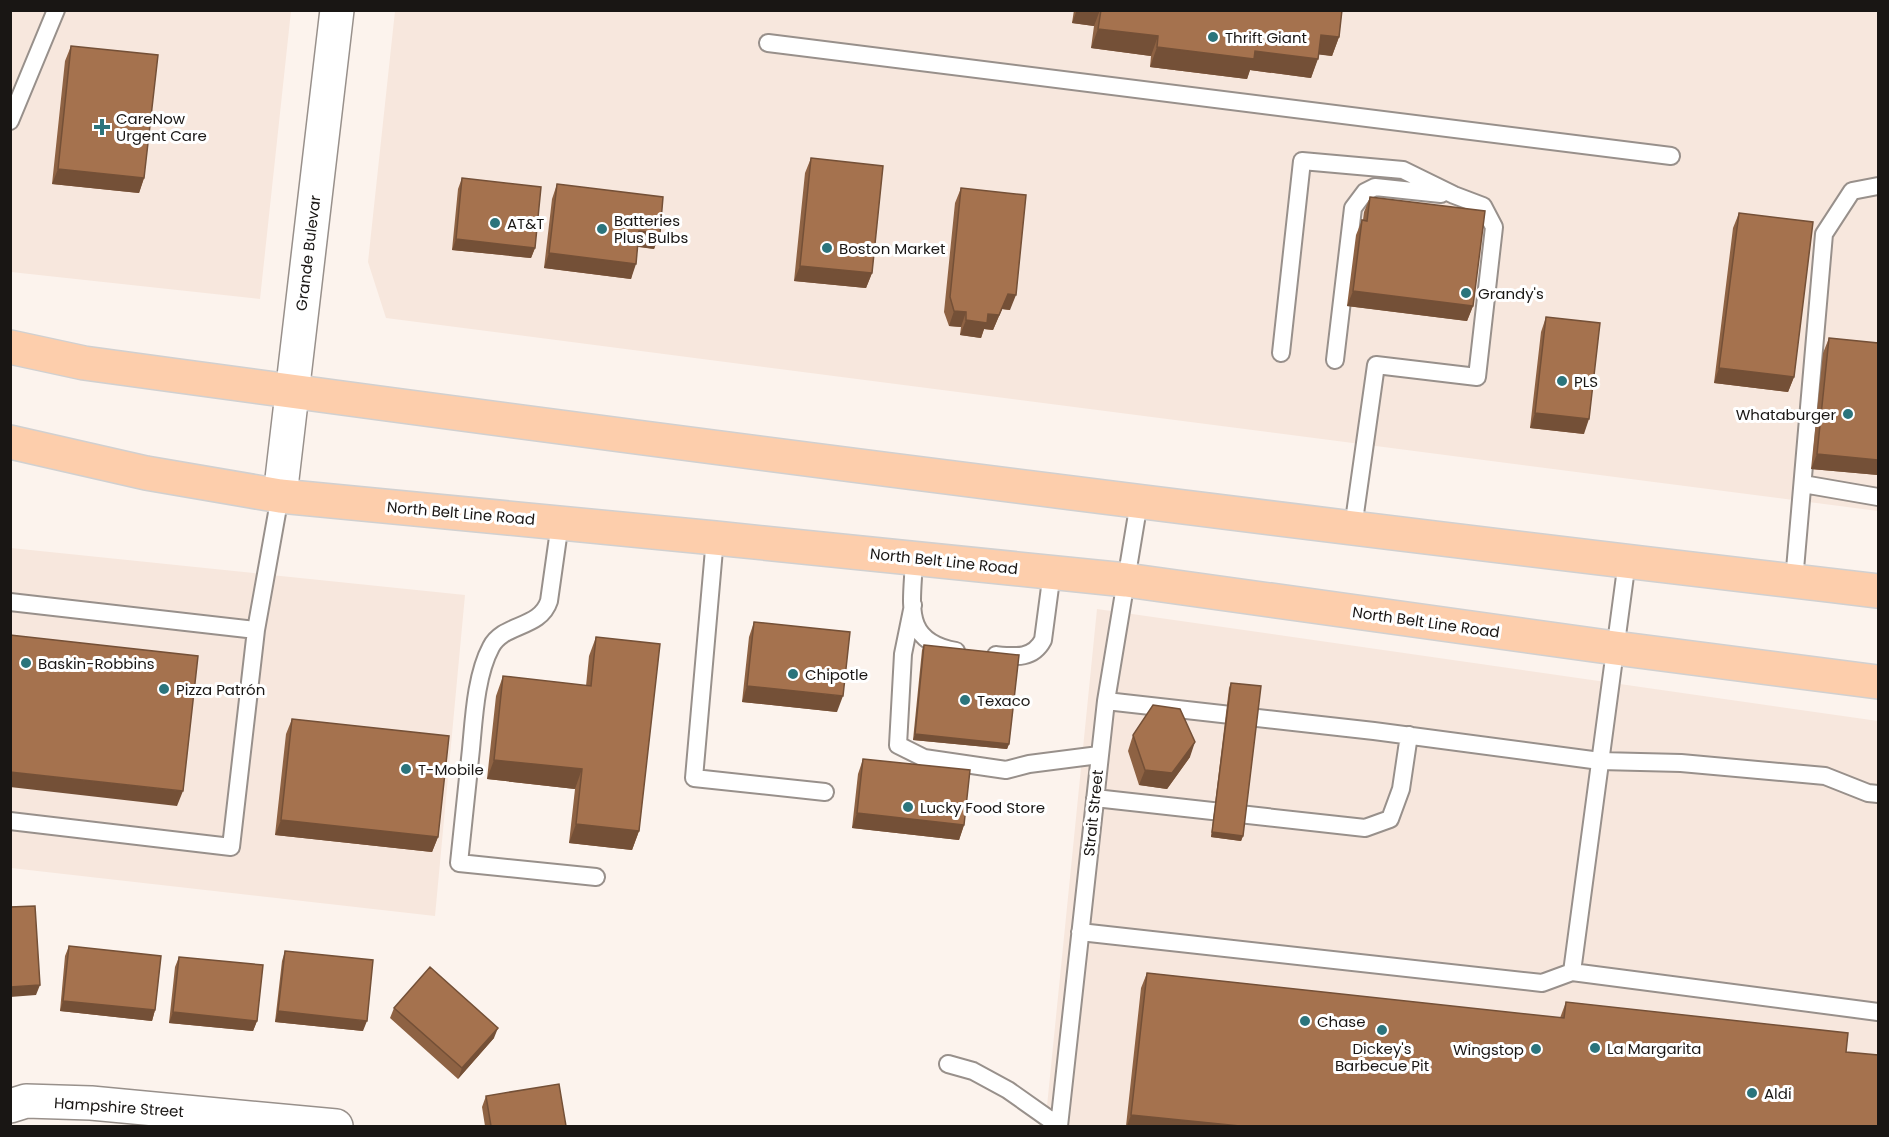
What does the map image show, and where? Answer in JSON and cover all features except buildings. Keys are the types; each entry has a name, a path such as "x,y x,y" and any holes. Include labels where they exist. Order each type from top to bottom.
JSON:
{"main road":[{"path":"10,346 84,363 292,392 1139,502 1878,591"},
{"name":"North Belt Line Road","path":"10,442 146,472 280,496 1126,580 1878,682"}],"street":[{"name":"Grande Bulevar","path":"280,496 337,10"},
{"name":"Hampshire Street","path":"10,1106 26,1101 91,1103 336,1126"}],"lane":[{"path":"10,121 56,10"},
{"path":"768,43 1671,156"},
{"path":"1281,353 1302,161 1403,170 1454,195 1483,206 1494,227 1477,377 1377,365 1353,528"},
{"path":"1794,581 1824,234 1852,191 1878,186"},
{"path":"1335,360 1353,208 1365,192 1375,187 1454,195"},
{"path":"1803,484 1878,497"},
{"path":"10,821 231,847 256,630 280,496"},
{"name":"Strait Street","path":"1059,1126 1106,701 1139,502"},
{"path":"560,523 547,609 531,622 498,636 482,669 459,863 596,877"},
{"path":"715,538 694,778 825,792"},
{"path":"914,558 913,604 914,620 918,631 923,638 936,647 973,653 1017,656 1029,654 1038,649 1043,640 1052,572"},
{"path":"1572,972 1628,561"},
{"path":"10,602 256,630"},
{"path":"913,604 903,654 898,745 924,758 1006,770 1029,764 1100,755"},
{"path":"1106,701 1409,735 1600,761 1681,763 1824,776 1868,793 1878,794"},
{"path":"1095,798 1365,828 1390,819 1401,789 1409,735"},
{"path":"1080,932 1542,983 1572,972 1878,1012"},
{"path":"948,1064 973,1071 1008,1090 1059,1126"}],"shaded area":[{"path":"11,11 291,11 260,299 11,272"},
{"path":"395,11 1878,11 1878,511 386,318 368,262"},
{"path":"11,548 465,595 435,916 11,868"},
{"path":"1097,609 1878,721 1878,1126 1045,1126"}],"place":[{"name":"Thrift Giant","path":"1213,37"},
{"name":"CareNow Urgent Care","path":"102,127"},
{"name":"AT&T","path":"495,223"},
{"name":"Batteries Plus Bulbs","path":"602,229"},
{"name":"Boston Market","path":"827,248"},
{"name":"Grandy's","path":"1466,293"},
{"name":"PLS","path":"1562,381"},
{"name":"Whataburger","path":"1848,414"},
{"name":"Baskin-Robbins","path":"26,663"},
{"name":"Chipotle","path":"793,674"},
{"name":"Pizza Patrón","path":"164,689"},
{"name":"Texaco","path":"965,700"},
{"name":"T-Mobile","path":"406,769"},
{"name":"Lucky Food Store","path":"908,807"},
{"name":"Chase","path":"1305,1021"},
{"name":"Dickey's Barbecue Pit","path":"1382,1030"},
{"name":"La Margarita","path":"1595,1048"},
{"name":"Wingstop","path":"1536,1049"},
{"name":"Aldi","path":"1752,1093"}]}
